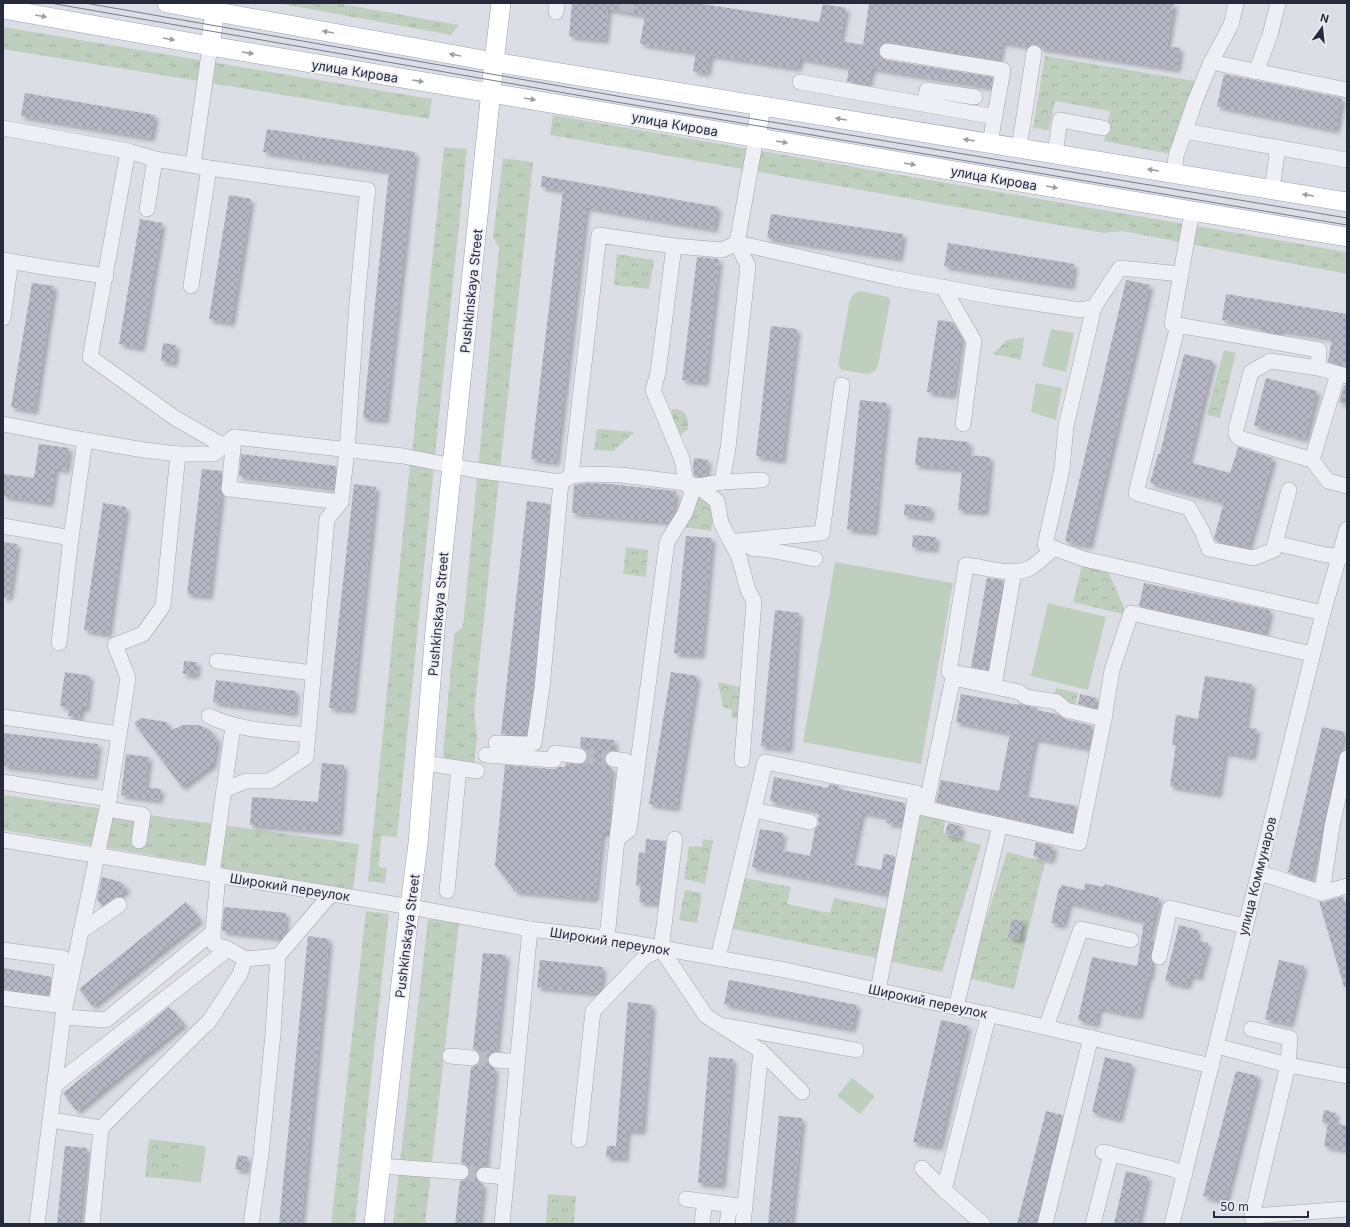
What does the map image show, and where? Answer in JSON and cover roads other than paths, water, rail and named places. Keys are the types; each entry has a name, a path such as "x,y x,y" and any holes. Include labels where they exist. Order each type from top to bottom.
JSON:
{"main road":[{"path":"167,3 214,7 494,62 1347,202"},
{"name":"Pushkinskaya Street","path":"374,1224 418,844 435,630 501,3"},
{"path":"210,46 214,7"},
{"name":"улица Кирова","path":"3,9 210,46 1347,237"},
{"path":"756,138 762,106"}],"street":[{"path":"1174,173 1176,156 1185,131 1211,62 1231,25 1236,3"},
{"path":"1256,72 1270,35 1278,3"},
{"path":"193,165 210,46"},
{"path":"886,51 1003,70 990,144"},
{"path":"1019,148 1034,53"},
{"path":"1211,62 1347,90"},
{"path":"800,82 995,117"},
{"path":"924,104 927,90 975,97"},
{"path":"1055,154 1060,120 1103,128"},
{"path":"3,128 128,151 155,158 209,168 368,190 357,303 347,450 341,502 327,519 306,756 270,781 246,781 224,790"},
{"path":"1185,131 1347,160"},
{"path":"722,482 728,448 748,266 737,243 756,138"},
{"path":"1272,189 1278,147"},
{"path":"128,151 90,357 175,418 229,442 347,450 403,456 504,475 566,479 588,474 621,475 692,484 762,480"},
{"path":"147,209 155,158"},
{"path":"191,286 209,168"},
{"path":"1192,211 1172,324 1319,350 1318,368"},
{"path":"496,742 534,743 542,688 566,479 599,235 674,246 722,250 737,243 943,288 1080,310 1094,307"},
{"path":"674,246 658,373 654,390 692,484 717,501 721,523 733,538 748,590 754,601 742,760"},
{"path":"3,318 7,260 106,276"},
{"path":"1181,274 1120,268 1094,307 1066,426 1062,469 1045,544 1084,559 1323,613"},
{"path":"943,288 974,341 963,424"},
{"path":"1178,325 1136,493 1189,508 1202,531 1209,549 1253,558 1274,550 1289,490"},
{"path":"1312,460 1343,375 1318,368 1270,361 1251,372 1236,434 1239,438 1312,460 1328,481 1347,486"},
{"path":"733,538 822,533 842,385"},
{"path":"3,424 85,440 178,454 214,454 229,442"},
{"path":"59,643 71,538 85,440"},
{"path":"229,442 229,489 341,502"},
{"path":"3,998 56,1005 69,958 80,932 108,804 128,678 115,645 143,634 162,606 178,454"},
{"path":"618,839 629,830 667,542 685,513 691,498 692,493 690,488 692,484"},
{"path":"3,526 71,538"},
{"name":"улица Коммунаров","path":"1172,1224 1217,1046 1312,654 1323,613 1343,556 1347,529"},
{"path":"733,538 752,548 815,559"},
{"path":"1275,543 1311,552 1343,556"},
{"path":"1014,572 995,680 949,672 966,565 1014,572 1031,567 1054,548"},
{"path":"718,958 765,762 915,800 1000,825 1079,843 1104,719 1112,670 1131,613 1312,654"},
{"path":"217,661 313,673"},
{"path":"915,800 927,801 953,678 1019,692 1026,697 1057,702 1066,710 1104,719"},
{"path":"209,716 233,726 307,735"},
{"path":"3,717 118,734"},
{"path":"214,961 213,938 215,875 224,790 233,726"},
{"path":"486,755 554,760 555,753 579,756"},
{"path":"1322,893 1331,833 1347,758"},
{"path":"605,938 608,928 626,761 613,759"},
{"path":"425,764 477,770"},
{"path":"447,891 459,768"},
{"path":"3,782 108,804 143,815 139,841"},
{"path":"878,990 915,800"},
{"path":"754,810 810,822"},
{"path":"956,1007 1000,825"},
{"path":"675,839 661,949 706,1016 761,1051 802,1092"},
{"name":"Широкий переулок","path":"3,840 410,907 530,929 605,938 785,970 989,1014 1212,1066"},
{"path":"1258,874 1270,876 1322,893 1347,886"},
{"path":"251,1224 261,1154 273,1034 278,956 331,894"},
{"path":"80,932 119,905"},
{"path":"1159,957 1170,908 1245,926"},
{"path":"502,1224 530,929"},
{"path":"1046,1027 1081,929 1131,940"},
{"path":"213,938 245,959 278,956"},
{"path":"63,1017 106,1020 213,938"},
{"path":"55,1085 228,949"},
{"path":"580,1140 593,1011 645,957 661,949"},
{"path":"3,950 69,958"},
{"path":"37,1224 51,1120 69,958"},
{"path":"92,1224 101,1128 208,1023 240,974 245,959"},
{"path":"944,1190 989,1014"},
{"path":"720,1025 856,1050"},
{"path":"1251,1029 1290,1038 1288,1064 1253,1220 1347,1209"},
{"path":"1045,1224 1091,1037"},
{"path":"1217,1046 1288,1064 1347,1076"},
{"path":"743,1224 761,1051"},
{"path":"450,1056 472,1058"},
{"path":"496,1060 517,1062"},
{"path":"51,1120 101,1128"},
{"path":"1093,1224 1107,1153 1169,1168 1185,1174"},
{"path":"380,1166 460,1172"},
{"path":"922,1168 944,1190 984,1224"},
{"path":"484,1175 506,1177"},
{"path":"686,1199 745,1207"},
{"path":"702,1224 705,1201"},
{"path":"727,1224 730,1205"}],"tunnel":[{"path":"626,12 627,3"},
{"path":"579,756 613,759"},
{"path":"472,1058 496,1060"},
{"path":"461,1172 484,1175"}],"tram line":[{"path":"50,3 628,104 1347,225"},
{"path":"85,3 634,99 1347,218"}]}
